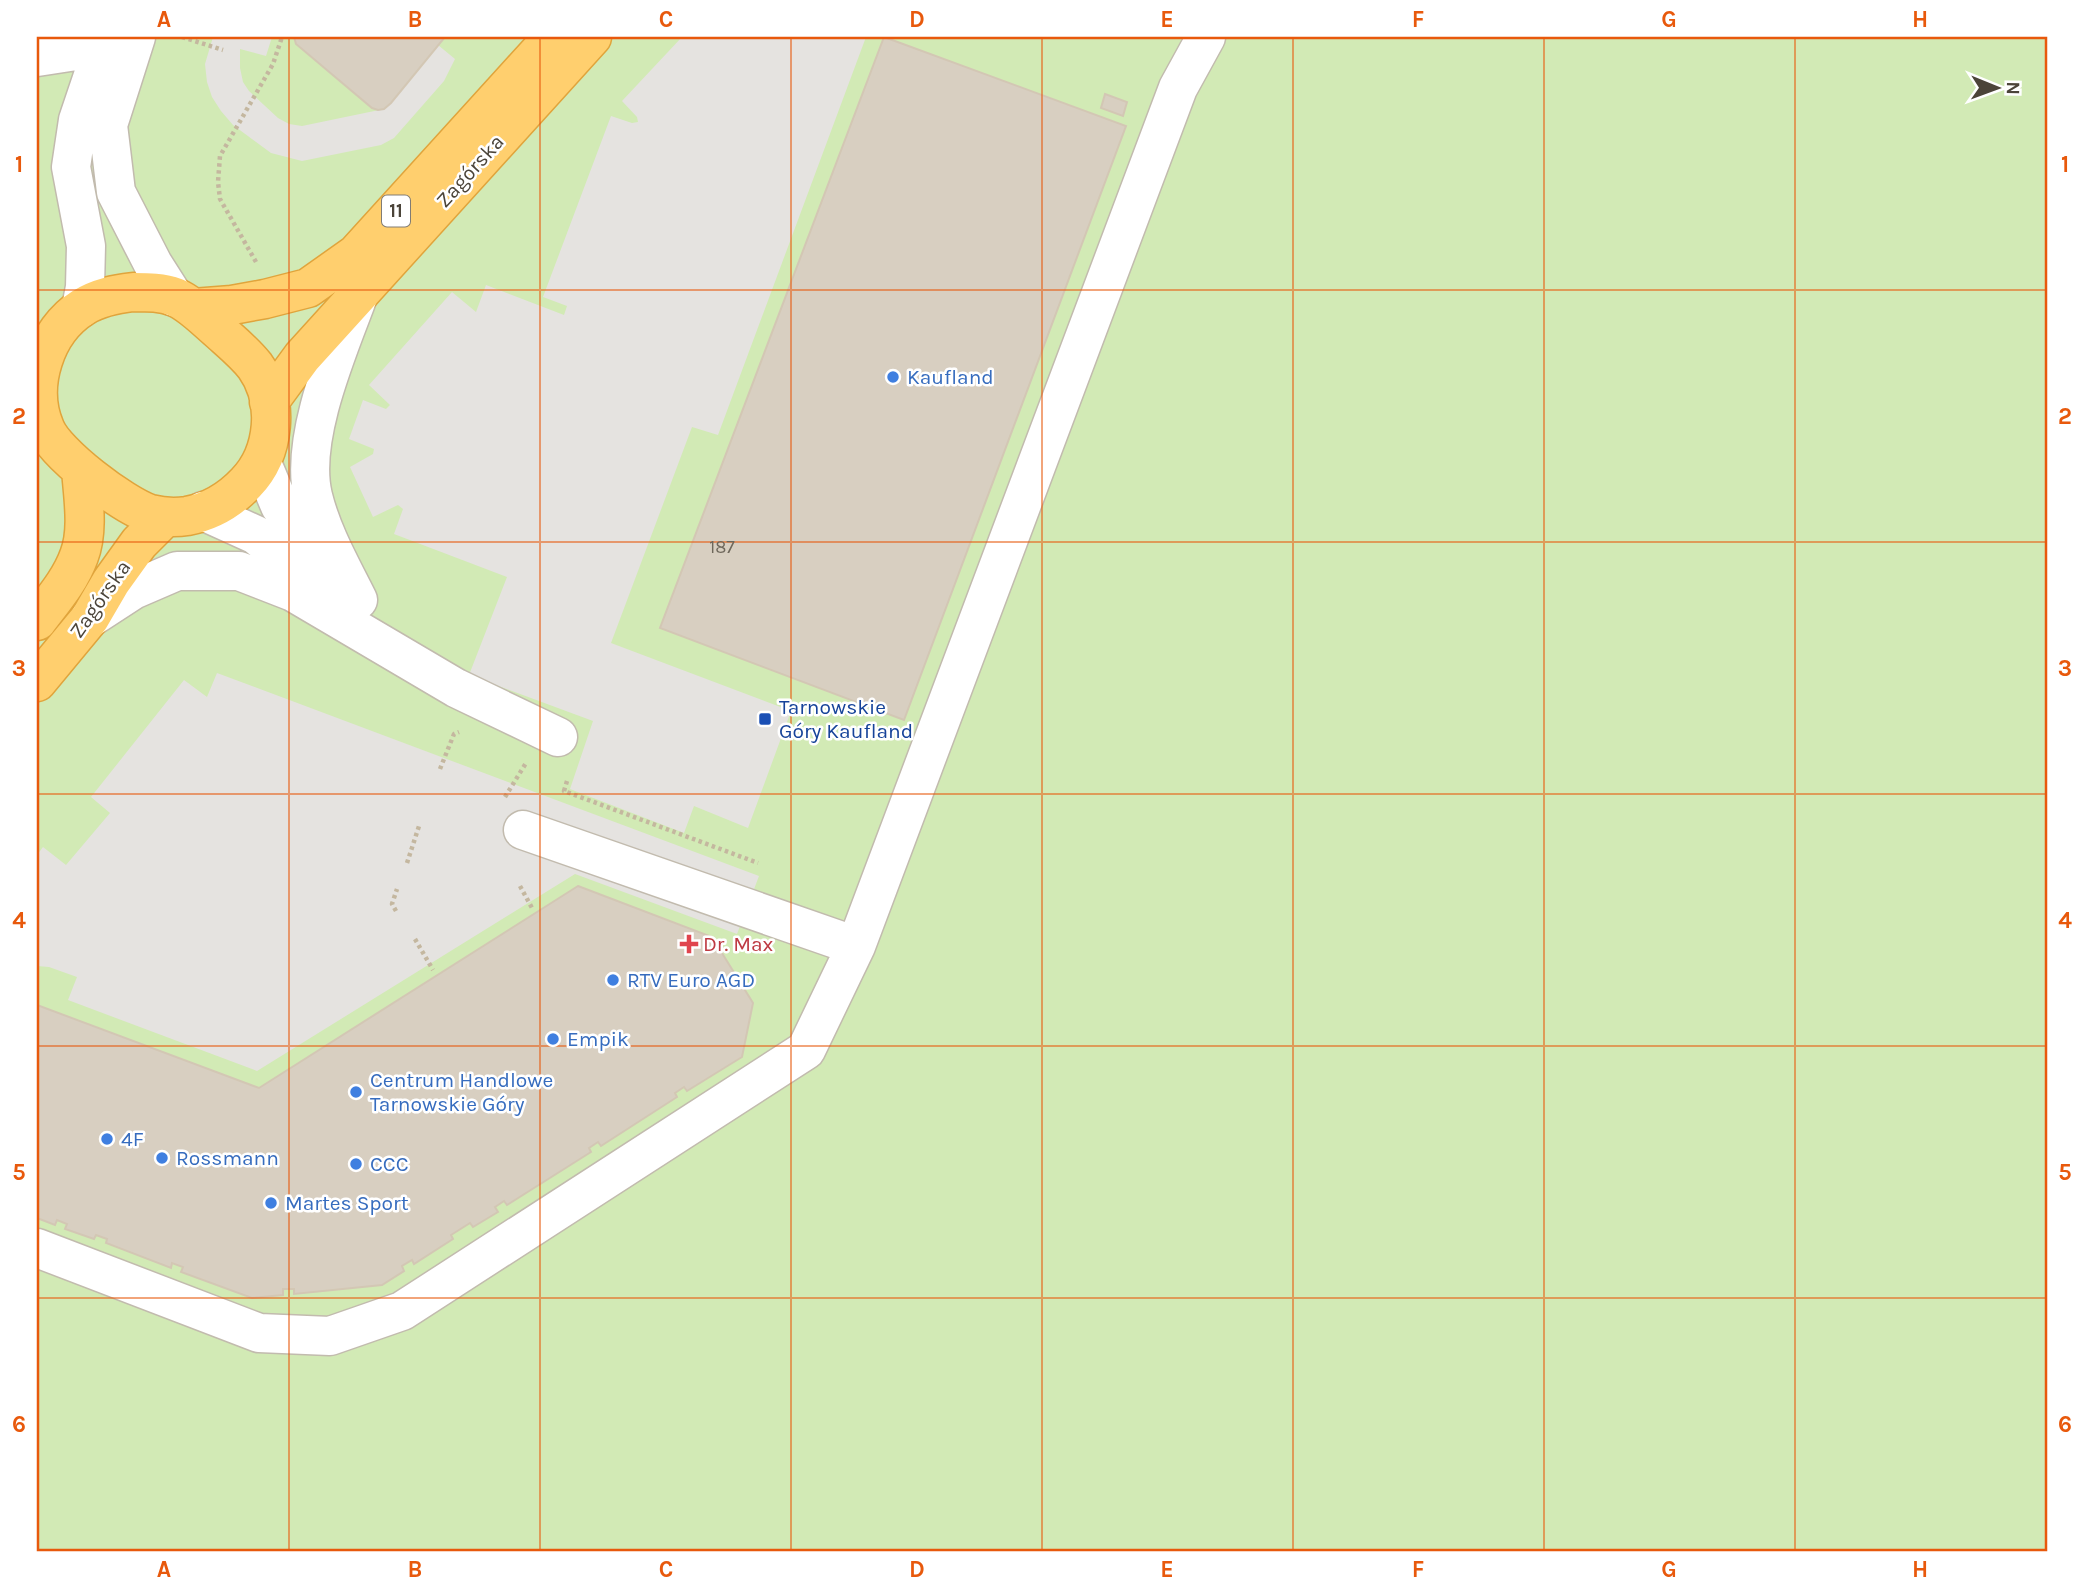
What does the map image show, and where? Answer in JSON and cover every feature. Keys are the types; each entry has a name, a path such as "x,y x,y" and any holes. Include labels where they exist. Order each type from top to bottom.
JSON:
{"highway":[{"name":"Zagórska","path":"184,302 232,305 309,288 356,254 553,37"},
{"name":"Zagórska","path":"269,402 302,357 592,37"},
{"path":"134,292 152,292 184,302 246,356 257,369 269,402 271,430 262,463 238,492 228,500 203,511 165,517 136,508 81,469 41,430 38,376 53,339 81,308 105,297 134,292"},
{"name":"Zagórska","path":"37,621 63,588 79,556 84,524 81,469"},
{"name":"Zagórska","path":"37,682 90,618 139,542 165,517"}],"lane":[{"path":"37,1248 259,1333 330,1336 402,1311 806,1050 856,946 1178,88 1206,37"},
{"path":"119,44 108,125 116,192 153,264 184,302"},
{"path":"37,57 119,44"},
{"path":"81,308 85,287 86,246 71,167 78,120 119,44"},
{"path":"351,610 313,494 311,466 316,421 328,377 359,294"},
{"path":"262,463 280,506 314,551 351,610"},
{"path":"203,511 256,535 351,610 402,657 456,688 558,737"},
{"path":"90,618 133,590 177,570 239,570 293,592 351,610"},
{"path":"512,817 856,946"}],"path":[{"path":"182,37 223,50"},
{"path":"259,271 256,261 220,199 220,156 273,64 282,37"},
{"path":"440,769 454,734 467,728"},
{"path":"512,817 526,765 525,757"},
{"path":"567,781 564,791 758,863"},
{"path":"407,863 421,823"},
{"path":"520,886 532,908"},
{"path":"396,911 392,904 397,889"},
{"path":"415,939 433,970"}],"green space":[{"path":"37,37 2047,37 2047,1551 37,1551"}],"shaded area":[{"path":"213,37 272,37 266,56 240,49 243,82 278,118 289,124 302,126 384,109 438,45 455,59 444,81 394,138 381,145 302,161 271,153 233,125 221,111 212,97 205,64"},
{"path":"682,37 866,37 718,435 692,427 611,643 791,711 748,828 694,806 684,833 570,789 593,721 469,675 507,577 394,534 403,509 398,505 373,517 350,467 373,454 374,449 349,439 363,400 386,409 390,405 369,385 452,292 476,312 486,285 564,315 567,306 543,297 611,116 632,123 638,122 637,117 622,101"},
{"path":"217,673 759,876 737,934 575,874 257,1071 68,1000 77,977 49,967 37,966 37,855 43,847 66,865 110,813 91,797 184,680 207,697"}],"building":[{"path":"294,37 445,37 391,103 378,110 372,108 296,44"},
{"name":"Kaufland","path":"884,37 1126,126 904,720 660,628"},
{"path":"1105,94 1127,102 1123,116 1101,108"},
{"name":"Centrum Handlowe Tarnowskie Góry","path":"578,886 712,937 753,1003 742,1057 687,1091 684,1087 675,1093 677,1097 601,1146 598,1142 589,1148 591,1152 507,1205 504,1201 495,1207 498,1212 473,1227 470,1223 451,1235 453,1239 414,1264 412,1260 402,1266 404,1271 382,1285 294,1294 294,1289 283,1289 283,1295 252,1298 181,1272 183,1267 172,1263 171,1268 106,1243 107,1239 96,1235 94,1239 65,1229 67,1224 57,1220 55,1225 37,1218 37,1005 259,1088"}],"place":[{"name":"Kaufland","path":"893,377"},
{"name":"Tarnowskie Góry Kaufland","path":"765,719"},
{"name":"Dr. Max","path":"689,944"},
{"name":"RTV Euro AGD","path":"613,980"},
{"name":"Empik","path":"553,1039"},
{"name":"Centrum Handlowe Tarnowskie Góry","path":"356,1092"},
{"name":"4F","path":"107,1139"},
{"name":"Rossmann","path":"162,1158"},
{"name":"CCC","path":"356,1164"},
{"name":"Martes Sport","path":"271,1203"}]}
